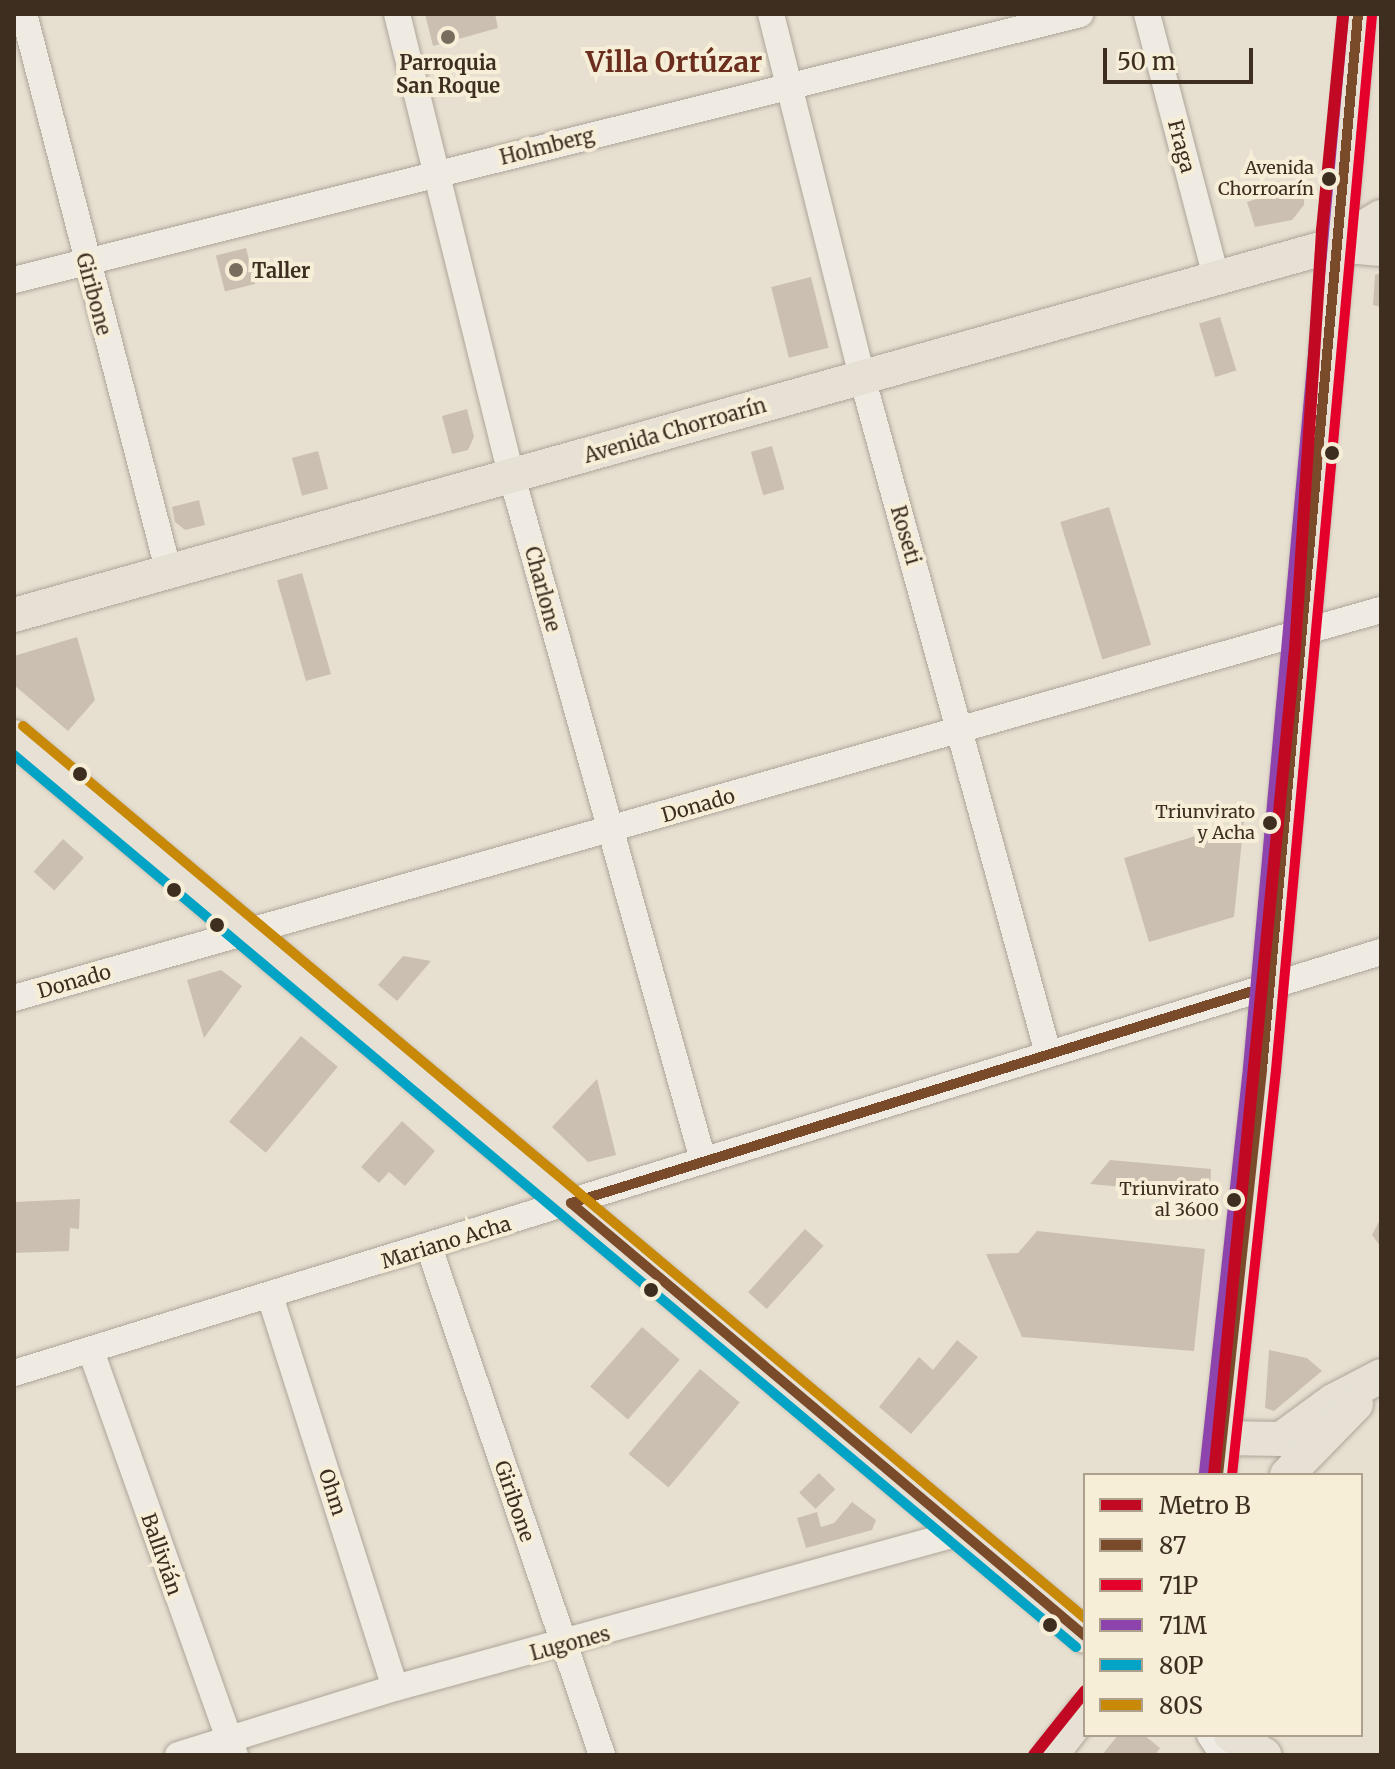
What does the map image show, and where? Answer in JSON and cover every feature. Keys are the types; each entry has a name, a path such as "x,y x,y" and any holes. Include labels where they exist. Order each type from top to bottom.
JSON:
{"main road":[{"path":"1218,1473 1269,986 1298,634 1358,14"},
{"name":"Avenida Chorroarín","path":"14,615 1335,245 1381,217"},
{"name":"Avenida Chorroarín","path":"1335,245 1381,249"},
{"path":"14,737 249,930 1083,1634"},
{"path":"1222,1438 1281,1439 1333,1401 1373,1382"},
{"path":"1289,1473 1346,1418 1373,1382"},
{"path":"1051,1755 1083,1714"},
{"path":"1234,1737 1264,1755"}],"street":[{"name":"Giribone","path":"24,14 85,260 169,573"},
{"name":"Charlone","path":"397,14 512,477 703,1160"},
{"name":"Roseti","path":"771,14 862,377 1048,1053"},
{"name":"Holmberg","path":"14,280 1080,14"},
{"name":"Fraga","path":"1147,14 1216,277"},
{"name":"Donado","path":"14,998 1381,610"},
{"name":"Mariano Acha","path":"14,1373 1381,952"},
{"name":"Giribone","path":"429,1247 602,1755"},
{"name":"Ohm","path":"270,1296 395,1688"},
{"name":"Ballivián","path":"91,1351 231,1748"},
{"name":"Lugones","path":"178,1755 231,1748 395,1688 564,1646 963,1532"},
{"path":"1211,1737 1223,1755"}],"building":[{"name":"Parroquia San Roque","path":"425,14 495,14 498,28 433,46"},
{"path":"1273,181 1305,184 1304,205 1292,220 1255,227 1247,202 1268,195"},
{"name":"Taller","path":"246,248 255,284 225,291 216,255"},
{"path":"1381,273 1381,307 1373,305 1375,275"},
{"path":"811,277 829,348 789,358 771,287"},
{"path":"1220,317 1236,371 1215,377 1199,323"},
{"path":"467,409 474,437 468,450 452,454 442,416"},
{"path":"772,446 784,489 763,495 751,452"},
{"path":"318,451 328,489 302,496 292,458"},
{"path":"199,500 205,525 185,530 175,522 172,507"},
{"path":"1109,507 1151,645 1102,660 1060,522"},
{"path":"302,573 331,674 306,681 277,580"},
{"path":"77,637 95,700 68,731 14,685 14,656"},
{"path":"1244,821 1234,917 1149,942 1124,858"},
{"path":"63,839 84,858 54,890 34,872"},
{"path":"403,956 431,961 397,1001 378,985"},
{"path":"221,970 242,986 204,1038 187,980"},
{"path":"301,1036 338,1067 266,1153 229,1122"},
{"path":"597,1079 616,1155 588,1162 552,1127"},
{"path":"402,1121 435,1151 405,1186 389,1172 379,1183 361,1167"},
{"path":"1110,1160 1211,1169 1210,1195 1090,1184"},
{"path":"80,1199 79,1229 70,1228 69,1251 14,1253 14,1202"},
{"path":"1381,1218 1381,1247 1372,1235"},
{"path":"805,1229 824,1246 767,1309 748,1292"},
{"path":"1037,1231 1205,1249 1194,1351 1022,1337 986,1254 1018,1253"},
{"path":"642,1327 680,1360 628,1419 590,1387"},
{"path":"957,1340 978,1357 911,1434 879,1407 919,1357 933,1370"},
{"path":"1269,1350 1307,1358 1322,1371 1274,1411 1265,1408"},
{"path":"700,1369 740,1402 668,1487 629,1454"},
{"path":"819,1473 835,1489 815,1509 799,1493"},
{"path":"852,1502 876,1520 872,1530 806,1548 797,1518 817,1512 821,1527 834,1523"},
{"path":"1116,1737 1146,1737 1160,1748 1155,1755 1102,1755"}],"metro line":[{"name":"B","path":"1214,1473 1295,649 1322,230 1343,14"},
{"name":"B","path":"1034,1755 1083,1694"}],"transit line":[{"name":"71M","path":"1204,1473 1248,1068 1344,14"},
{"name":"87","path":"1218,1473 1262,1069 1358,14"},
{"name":"71P","path":"1232,1473 1276,1070 1372,15"},
{"name":"80S","path":"23,726 1083,1616"},
{"name":"80P","path":"14,755 1076,1647"},
{"name":"87","path":"571,1203 1269,986"},
{"name":"87","path":"571,1203 1083,1634"}],"place":[{"name":"Parroquia San Roque","path":"448,37"},
{"name":"Avenida Chorroarín","path":"1329,179"},
{"name":"Taller","path":"236,270"},
{"name":"Triunvirato y Acha","path":"1270,823"},
{"name":"Triunvirato al 3600","path":"1234,1200"}],"district":[{"name":"Villa Ortúzar","path":"674,62"}]}
